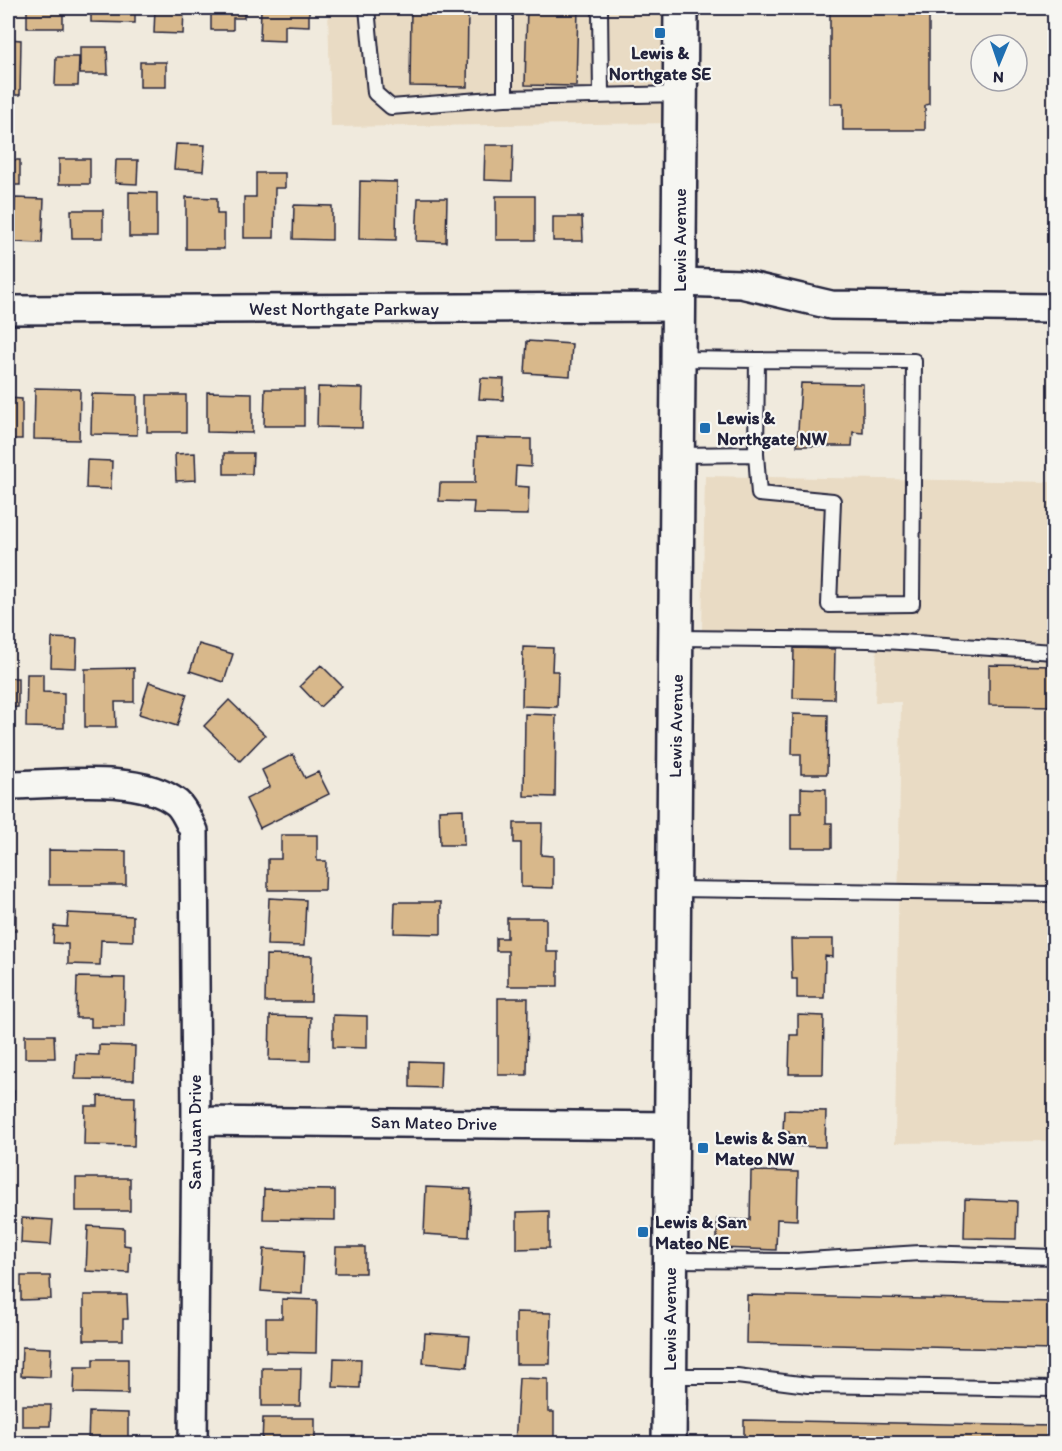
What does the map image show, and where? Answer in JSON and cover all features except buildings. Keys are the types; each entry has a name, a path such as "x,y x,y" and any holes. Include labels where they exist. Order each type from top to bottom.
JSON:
{"main road":[{"name":"Lewis Avenue","path":"669,1443 680,360 681,8"}],"street":[{"name":"West Northgate Parkway","path":"8,310 680,295 741,284 831,305 1054,308"},
{"name":"San Juan Drive","path":"8,785 124,784 155,791 178,804 194,831 196,1121 193,1443"},
{"name":"San Mateo Drive","path":"196,1121 672,1125"}],"lane":[{"path":"367,8 375,93 391,106 506,98 681,94"},
{"path":"505,8 506,98"},
{"path":"600,8 601,96"},
{"path":"680,360 757,360 914,361 912,604 829,605 833,501 759,494 756,454 757,360"},
{"path":"679,455 756,454"},
{"path":"677,638 869,640 1054,652"},
{"path":"674,889 1054,894"},
{"path":"671,1260 792,1261 920,1254 1054,1257"},
{"path":"670,1376 737,1376 808,1385 1054,1389"}],"shaded area":[{"path":"328,8 682,8 681,123 331,127"},
{"path":"705,476 1054,482 1054,1141 895,1143 901,702 875,702 877,640 702,631"}],"place":[{"name":"Lewis & Northgate SE","path":"660,33"},
{"name":"Lewis & Northgate NW","path":"705,428"},
{"name":"Lewis & San Mateo NW","path":"703,1148"},
{"name":"Lewis & San Mateo NE","path":"643,1232"}]}
